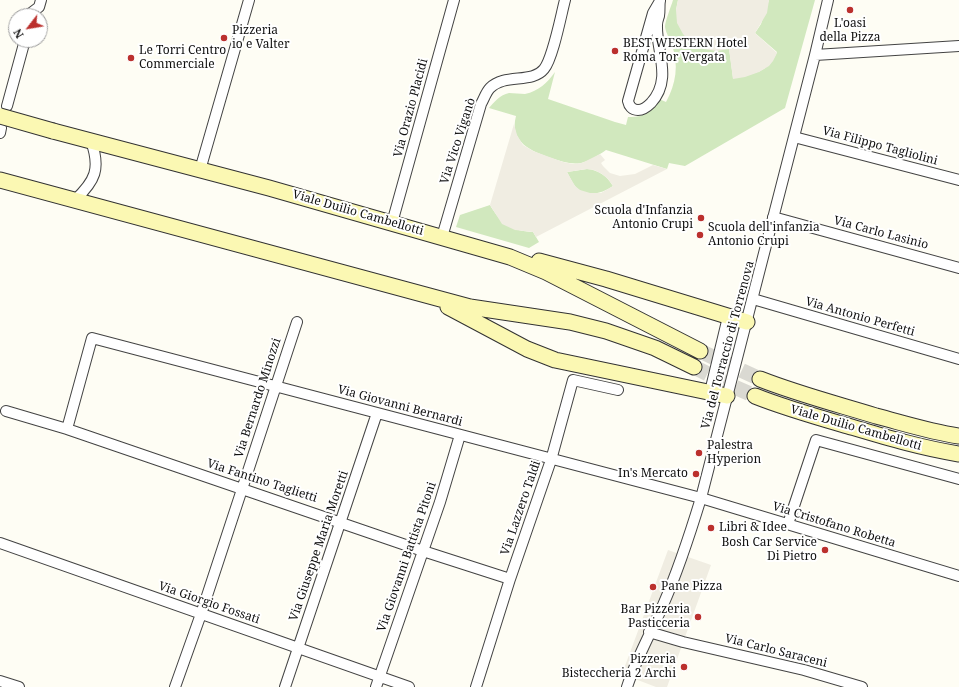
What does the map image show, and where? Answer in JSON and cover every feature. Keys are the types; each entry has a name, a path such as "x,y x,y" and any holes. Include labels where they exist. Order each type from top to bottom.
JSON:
{"main road":[{"name":"Viale Duilio Cambellotti","path":"2,121 54,131 200,170 510,257 546,272 700,351"},
{"path":"0,180 479,309 570,322 606,331 655,348 694,367"},
{"path":"510,257 547,263 747,322"},
{"path":"424,294 527,349 545,356 568,363 728,396"},
{"name":"Viale Duilio Cambellotti","path":"760,379 818,399 876,416 959,436"},
{"name":"Viale Duilio Cambellotti","path":"755,396 793,410 866,432 931,449 959,454"}],"street":[{"path":"200,170 248,0"},
{"name":"Via Orazio Placidi","path":"392,223 454,0"},
{"name":"Via Vico Viganò","path":"442,237 481,104 490,88 501,80 534,76 544,69 550,58 565,0"},
{"path":"660,0 659,16 656,23 661,56 662,82 657,95 652,102 643,110 636,110 632,109 628,101 653,12 660,0"},
{"name":"Via del Torraccio di Torrenova","path":"628,682 649,632 663,605 701,498 753,300 828,0"},
{"path":"815,55 959,46"},
{"path":"2,121 23,48"},
{"name":"Via Filippo Tagliolini","path":"794,137 959,180"},
{"path":"75,200 88,187 95,174 96,158 91,141"},
{"name":"Via Carlo Lasinio","path":"773,218 959,268"},
{"name":"Via Antonio Perfetti","path":"753,300 959,359"},
{"name":"Via del Torraccio di Torrenova","path":"710,392 728,317"},
{"name":"Via Bernardo Minozzi","path":"175,687 201,614 297,322"},
{"name":"Via Giovanni Bernardi","path":"68,429 92,338 551,460 701,498"},
{"name":"Via Lazzero Taldi","path":"476,687 510,579 551,460 573,380 618,390"},
{"name":"Via Fantino Taglietti","path":"6,411 68,429 510,579"},
{"name":"Via Giuseppe Maria Moretti","path":"285,687 297,648 342,522 377,413"},
{"name":"Via Giovanni Battista Pitoni","path":"376,687 440,502 460,435"},
{"path":"788,524 816,440 959,479"},
{"name":"Via Cristofano Robetta","path":"701,498 959,576"},
{"name":"Via Giorgio Fossati","path":"0,543 409,687"},
{"name":"Via Carlo Saraceni","path":"649,632 683,642 804,670 862,687"},
{"path":"0,680 19,687"}],"green space":[{"path":"673,0 678,0 676,10 716,51 729,48 733,78 753,74 759,71 769,64 777,52 755,33 761,24 769,0 815,0 785,108 685,166 669,163 667,169 606,150 581,163 570,163 551,158 536,152 523,144 516,133 516,116 489,108 503,95 509,93 525,94 539,89 555,72 548,99 626,125 628,117 642,115 650,111 659,99 666,102 674,81 676,67 674,52 665,27"},
{"path":"587,169 602,174 613,186 609,189 594,194 579,190 567,172"},
{"path":"490,205 503,222 519,230 533,232 539,242 529,248 456,227 460,215"}],"shaded area":[{"path":"678,0 769,0 767,13 755,33 777,53 773,61 769,66 759,72 733,79 729,49 717,51 704,49 692,44 683,34 677,23 676,10"},
{"path":"514,124 517,135 523,145 533,151 563,162 573,164 582,163 600,154 605,160 601,163 603,166 610,173 620,176 635,174 653,165 667,169 536,237 533,232 515,230 502,224 490,205","holes":["587,169 594,170 608,179 613,186 601,193 590,193 580,190 575,186 567,172"]},
{"path":"668,550 711,565 667,687 656,687 622,674"}],"tunnel":[{"path":"700,351 760,379"},
{"path":"694,367 755,396"}],"place":[{"name":"L'oasi della Pizza","path":"850,10"},
{"name":"Pizzeria io e Valter","path":"224,38"},
{"name":"BEST WESTERN Hotel Roma Tor Vergata","path":"615,51"},
{"name":"Le Torri Centro Commerciale","path":"131,58"},
{"name":"Scuola d'Infanzia Antonio Crupi","path":"701,218"},
{"name":"Scuola dell'infanzia Antonio Crupi","path":"700,235"},
{"name":"Palestra Hyperion","path":"699,453"},
{"name":"In's Mercato","path":"696,474"},
{"name":"Libri & Idee","path":"711,528"},
{"name":"Bosh Car Service Di Pietro","path":"825,550"},
{"name":"Pane Pizza","path":"653,587"},
{"name":"Bar Pizzeria Pasticceria","path":"698,617"},
{"name":"Pizzeria Bisteccheria 2 Archi","path":"684,667"}]}
